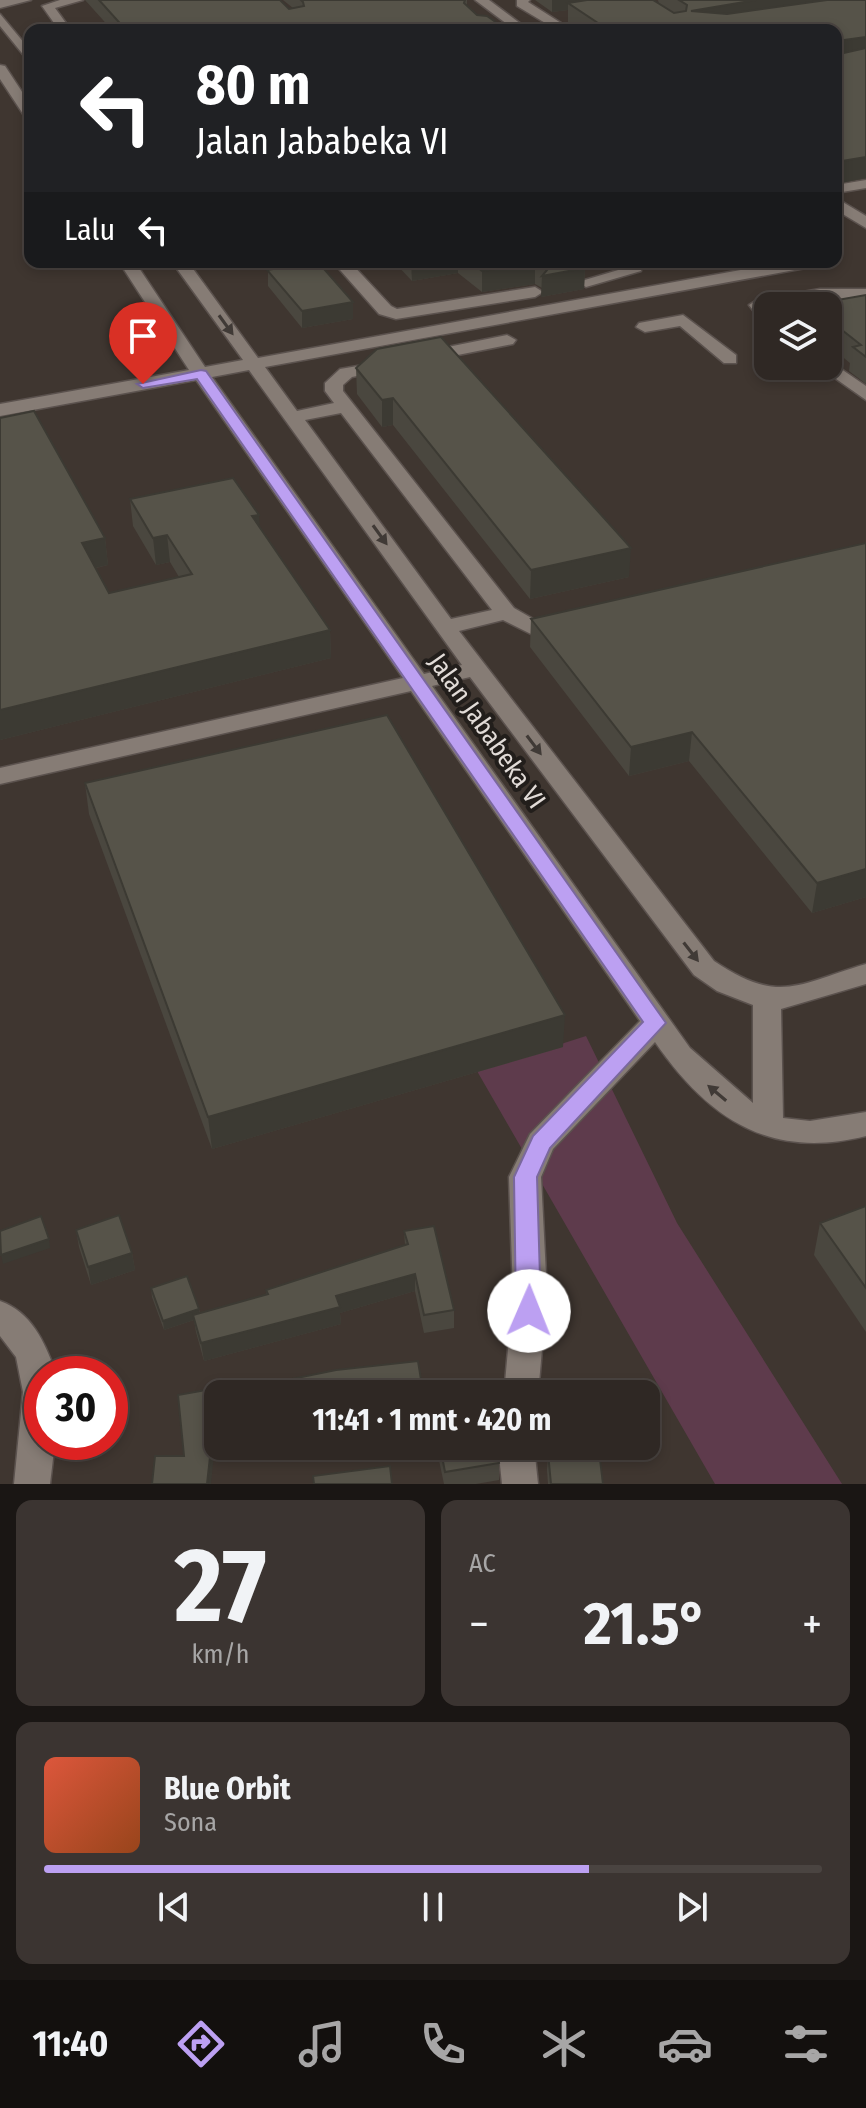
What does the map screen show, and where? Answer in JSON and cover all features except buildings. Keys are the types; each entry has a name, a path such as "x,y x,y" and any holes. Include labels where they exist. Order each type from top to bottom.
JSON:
{"street":[{"path":"0,4 25,0"},
{"path":"61,24 48,6 77,0"},
{"path":"481,0 514,24"},
{"path":"524,0 521,3 557,24"},
{"path":"549,19 576,16"},
{"path":"0,18 24,51"},
{"path":"12,34 24,33"},
{"path":"0,69 6,89 24,108"},
{"path":"842,188 866,184"},
{"path":"842,207 866,223"},
{"name":"Jalan Jababeka VI","path":"131,268 201,374 420,682 656,1023 708,1086 737,1110 768,1125 800,1134 822,1136 866,1124"},
{"name":"Jalan Jababeka VI","path":"184,268 476,669 704,968 733,990 767,1001"},
{"path":"346,268 385,310 396,314 535,292"},
{"path":"586,282 624,276 633,271 633,268"},
{"path":"0,410 793,268 818,292"},
{"path":"842,294 866,294"},
{"path":"615,300 661,342"},
{"path":"645,327 677,315 730,359"},
{"path":"507,340 346,373 334,383 334,391 506,613 531,627 582,618"},
{"path":"842,376 866,395"},
{"path":"293,417 344,407"},
{"path":"447,627 506,613"},
{"path":"0,776 476,669"},
{"path":"768,1125 767,1001 788,999 866,974"},
{"path":"522,1380 530,1294 525,1177 541,1142 656,1023"},
{"path":"0,1315 30,1344 37,1361 41,1386 32,1484"},
{"path":"517,1460 520,1484"}],"shaded area":[{"path":"586,1036 677,1223 842,1484 715,1484 660,1389 660,1380 655,1380 477,1071"}],"route":[{"path":"143,384 201,374 420,682 656,1023 541,1142 525,1177 529,1311"}]}
